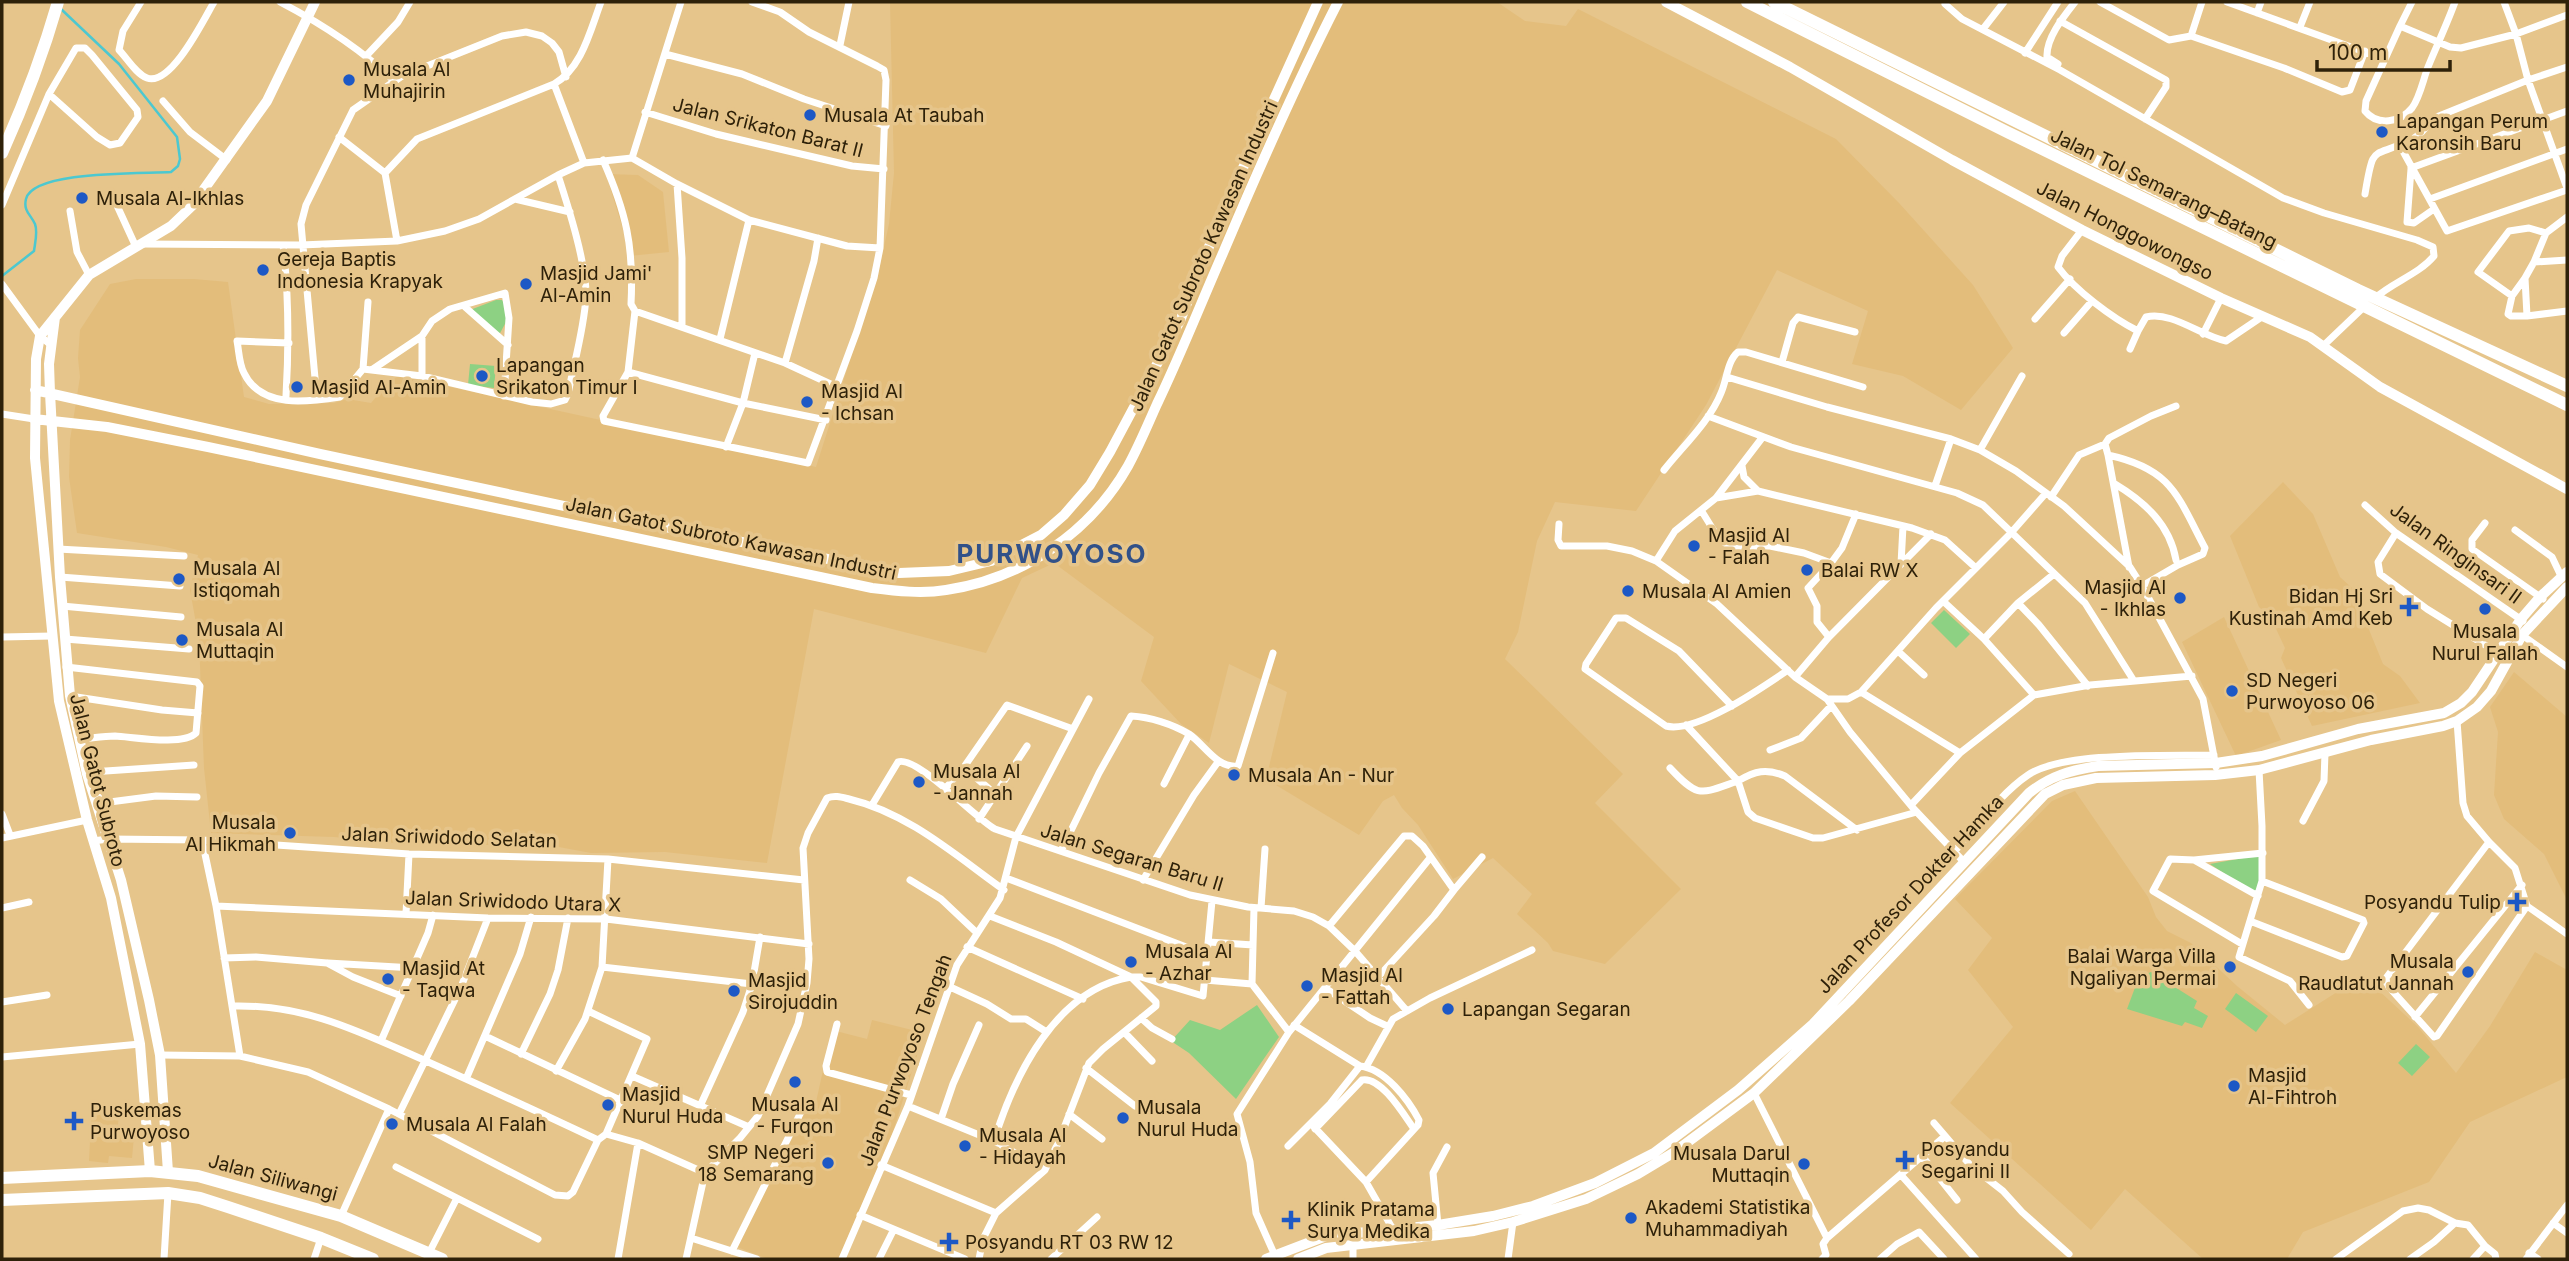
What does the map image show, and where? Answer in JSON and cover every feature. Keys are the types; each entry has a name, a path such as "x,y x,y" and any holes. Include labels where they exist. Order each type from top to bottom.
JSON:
{"highway":[{"path":"2,153 48,37 58,2"},
{"name":"Jalan Tol Semarang–Batang","path":"1746,2 2007,132 2355,295"},
{"name":"Jalan Tol Semarang–Batang","path":"1774,2 2438,336 2567,405"},
{"name":"Jalan Tol Semarang–Batang","path":"2438,336 2567,386"},
{"path":"150,1171 150,1193"},
{"name":"Jalan Siliwangi","path":"2,1178 150,1171 198,1176 341,1216 442,1259"},
{"path":"168,1172 168,1193"},
{"name":"Jalan Siliwangi","path":"2,1200 150,1193 200,1198 321,1238 373,1259"}],"main road":[{"name":"Jalan Profesor Dokter Hamka","path":"1298,1259 1326,1248 1474,1231 1513,1222 1586,1199 1636,1170 1673,1153 1754,1093 1849,1001 2045,794 2063,785 2096,778 2262,756 2358,729 2444,713 2461,703 2475,687 2498,653 2564,574"},
{"name":"Jalan Profesor Dokter Hamka","path":"2545,600 2567,587"},
{"name":"Jalan Profesor Dokter Hamka","path":"1273,1258 1326,1236 1438,1225 1493,1216 1533,1206 1636,1170 1788,1048 2044,780 2098,766 2215,764 2259,770 2371,740 2443,726 2457,721 2477,707 2488,695 2522,635 2525,622"},
{"path":"2475,687 2488,695"},
{"path":"2293,749 2298,761"}],"street":[{"path":"141,2 122,31 119,50 140,73 153,79 168,72 179,60 214,2"},
{"path":"280,2 367,55 394,81"},
{"path":"40,336 89,275 171,226 192,206 267,101 315,2"},
{"path":"367,55 398,22 410,2"},
{"path":"385,173 417,139 566,77 586,44 601,2"},
{"path":"632,158 681,2"},
{"path":"752,2 780,12 810,32 840,45 849,2"},
{"path":"780,12 782,2"},
{"name":"Jalan Gatot Subroto Kawasan Industri","path":"35,390 618,518 899,573 949,571 991,561 1041,535 1064,515 1090,485 1110,452 1180,321 1219,221 1318,2"},
{"name":"Jalan Gatot Subroto Kawasan Industri","path":"34,419 107,428 208,447 872,588 910,592 945,590 1007,574 1054,548 1087,520 1128,466 1181,354 1295,90 1338,2"},
{"name":"Jalan Honggowongso","path":"1666,2 1790,67 1952,160 2082,230 2221,299 2323,345 2380,387 2567,489"},
{"path":"1945,2 1962,19 2060,70 2283,198 2433,247 2434,256 2428,262 2388,286 2323,345"},
{"path":"1983,29 2004,2"},
{"path":"2025,53 2058,2"},
{"path":"2075,2 2060,21 2047,50 2049,59 2145,118"},
{"path":"2100,2 2169,40 2191,36 2346,92 2352,87 2365,51"},
{"path":"2191,36 2202,2"},
{"path":"2227,2 2384,59"},
{"path":"2257,13 2261,2"},
{"path":"2300,27 2310,2"},
{"path":"2412,2 2364,108 2366,113 2375,119 2391,121 2413,106 2455,2"},
{"path":"2399,144 2447,231 2567,189 2528,80 2504,2"},
{"path":"2400,26 2440,43 2461,48 2516,34 2567,15"},
{"path":"2060,21 2166,80 2166,87 2145,118"},
{"path":"317,400 301,224 306,205 354,110 394,81 514,32 541,36 552,43 559,52 566,77"},
{"name":"Jalan Srikaton Barat II","path":"726,447 808,463 826,420 874,278 880,248 886,80 884,70 840,45"},
{"path":"2,205 49,94 72,51 85,48 136,110 138,117 120,143 110,145 97,137 49,94"},
{"path":"665,54 742,74 804,99 886,126"},
{"path":"2365,194 2370,162 2380,150 2418,135 2432,119 2567,67"},
{"path":"554,84 584,163"},
{"path":"163,102 190,132 227,160"},
{"path":"2411,168 2567,111"},
{"name":"Jalan Srikaton Barat II","path":"645,112 716,134 852,166 884,169"},
{"path":"339,138 385,173 397,241"},
{"path":"2430,199 2567,149"},
{"path":"139,246 301,245 397,241 445,231 479,219 558,174 584,163 632,158 749,220 847,246 880,248"},
{"path":"603,160 631,244 631,304 635,311 628,372 603,416 604,421 726,447 743,403 755,353"},
{"path":"2411,168 2407,222 2414,223 2434,209"},
{"path":"289,342 237,341 244,373 257,389 273,398 305,401 344,394 356,375 363,369 373,369 422,376 503,396 560,403 568,394 586,299 586,286 570,212 558,174"},
{"path":"677,184 682,258 682,327"},
{"path":"114,199 139,246"},
{"path":"515,199 570,212"},
{"path":"71,211 77,252 89,275"},
{"path":"2567,217 2546,233 2525,278 2512,296 2509,315 2527,316 2567,311"},
{"path":"720,339 749,220"},
{"path":"2512,296 2478,272 2509,231 2529,228 2546,233"},
{"path":"2082,230 2059,260 2059,268 2104,311 2138,331"},
{"path":"785,363 818,238"},
{"path":"284,245 289,342 286,396"},
{"path":"2533,262 2567,260"},
{"path":"2525,278 2527,316"},
{"path":"2035,319 2070,279"},
{"path":"3,285 40,336 51,345"},
{"path":"373,369 422,335 432,321 450,309 465,307 505,293 509,318 503,396"},
{"path":"2203,334 2221,299"},
{"path":"2064,333 2092,301"},
{"path":"363,369 368,302"},
{"path":"465,307 508,345"},
{"path":"635,311 785,363 837,387"},
{"path":"2130,348 2146,317 2161,315 2226,341 2263,316"},
{"name":"Jalan Gatot Subroto","path":"55,317 51,345 50,393 66,667 84,764 121,880 160,1055 168,1172"},
{"path":"1782,362 1793,323 1798,317 1855,332"},
{"path":"422,335 422,376"},
{"name":"Jalan Gatot Subroto","path":"40,336 36,359 34,458 62,721 87,820 111,898 139,1044 150,1171"},
{"path":"1664,470 1720,397 1731,359 1738,352 1782,362 1863,387"},
{"path":"628,372 743,403 826,420"},
{"path":"1980,450 2022,376"},
{"path":"1727,377 1838,410 1951,439 1980,450 2016,471 2049,495 2130,568 2203,699 2215,764 2087,760 2039,769 2019,782 1954,852"},
{"path":"1770,750 1801,738 1829,702 1848,699 1861,692 1943,601 2049,495 2079,455 2105,444 2109,438 2151,416 2176,406"},
{"path":"2,414 34,419"},
{"path":"1707,416 1762,438 1935,486 1983,505 2090,609 2134,681"},
{"path":"1656,561 1675,531 1716,498 1762,438"},
{"path":"1935,486 1951,439"},
{"path":"2105,444 2130,568"},
{"path":"2108,455 2131,460 2162,477 2176,492 2206,548 2203,554 2142,586"},
{"path":"1742,466 1744,477 1758,491"},
{"path":"2115,484 2135,496 2157,516 2167,533 2176,560"},
{"path":"1716,498 1758,491 1903,526 1945,540 1976,568"},
{"name":"Jalan Ringinsari II","path":"2365,505 2396,533 2525,622"},
{"path":"1701,510 1719,539 1729,546 1770,546 1831,562"},
{"path":"1829,637 1816,622 1817,606 1808,588 1842,548 1856,514"},
{"path":"2485,523 2471,542 2472,549 2545,600"},
{"path":"1559,524 1558,540 1561,546 1607,546 1632,551 1656,561 1717,604 1795,677 1829,702 1911,805 1964,862"},
{"path":"1901,565 1903,526"},
{"path":"2515,530 2552,557 2564,574"},
{"path":"2396,533 2378,562 2380,574 2427,609 2498,653"},
{"path":"1795,677 1829,637 1931,534"},
{"path":"58,549 184,556"},
{"path":"1984,639 2018,603 2054,574"},
{"path":"60,577 180,586"},
{"path":"1943,601 1984,639 2034,695"},
{"path":"2018,603 2088,686"},
{"path":"62,606 181,617"},
{"path":"1732,706 1679,651 1626,618 1616,618 1586,664 1586,669 1666,726 1686,725 1732,706 1788,670"},
{"path":"2522,635 2567,667"},
{"path":"2,637 52,636"},
{"path":"65,639 189,649"},
{"path":"1899,652 1924,676"},
{"path":"1061,851 1128,718 1134,716 1167,723 1189,735 1219,762 1232,767 1239,764 1273,653"},
{"path":"66,667 198,682 198,713 195,733 190,738 113,736 82,739"},
{"path":"1911,805 1960,752 2034,695 2088,686 2192,676"},
{"path":"1861,692 1960,752"},
{"path":"197,797 156,796 101,803 72,697 198,713"},
{"name":"Jalan Purwoyoso Tengah","path":"842,1259 908,1106 948,986 967,947 990,916 1004,890 1016,837 1089,699"},
{"path":"945,789 964,767 1007,705 1073,729"},
{"path":"2457,721 2465,810 2489,842 2515,868 2527,906 2567,934"},
{"path":"1686,725 1738,781 1748,812 1764,822 1818,839 1917,812"},
{"path":"1164,784 1189,735"},
{"path":"979,819 1027,746"},
{"path":"2303,821 2325,781 2325,753"},
{"name":"Jalan Segaran Baru II","path":"872,804 901,759 923,770 995,830 1212,901 1294,911 1329,926 1355,951 1407,1011"},
{"path":"1143,880 1194,795 1219,762"},
{"path":"91,772 194,765"},
{"path":"964,767 996,794"},
{"path":"1670,768 1698,792 1704,793 1738,781 1756,771 1775,772 1785,776 1857,830"},
{"path":"2259,770 2262,881 2239,957 2290,981 2309,1005"},
{"path":"686,1259 705,1173 758,1116 798,1024 807,982 809,944 803,848 827,798 834,796 872,804 904,820 1004,890"},
{"path":"2,814 6,836 87,820"},
{"path":"1329,926 1404,836 1412,836 1423,846 1454,890"},
{"path":"202,840 216,906 240,1056"},
{"name":"Jalan Sriwidodo Selatan","path":"93,841 202,840 409,854 608,859 804,880"},
{"path":"2489,842 2386,978 2387,985 2434,1037 2437,1036 2527,906"},
{"path":"1265,849 1253,945 1252,984 1289,1032"},
{"path":"2242,944 2153,891 2170,859 2194,860 2263,853"},
{"path":"406,914 409,854"},
{"path":"1378,977 1434,916 1482,857"},
{"path":"1273,1258 1256,1213 1250,1161 1237,1114 1294,1025 1430,858"},
{"path":"556,1071 588,1011 602,967 608,859"},
{"path":"2194,860 2258,896"},
{"path":"1006,878 1208,955"},
{"path":"910,880 941,899 977,933"},
{"path":"2250,921 2342,957 2347,956 2364,923 2363,920 2262,881"},
{"path":"2416,1017 2522,884"},
{"path":"994,1141 1002,1116 1045,1031 1083,999 1112,982 1131,977 1141,977 1205,995 1212,901"},
{"path":"2,908 29,902"},
{"name":"Jalan Sriwidodo Utara X","path":"216,906 488,918 606,919 809,944"},
{"path":"381,1041 414,968 433,915"},
{"path":"979,1259 983,1239 996,1213 1045,1170 1086,1068 1102,1049 1156,1006 1156,1002 1131,977 1056,942 990,916"},
{"path":"466,1079 520,954 531,917"},
{"path":"399,1114 461,987 488,918"},
{"path":"521,1054 550,994 558,970 568,918"},
{"path":"701,1104 743,1012 752,984 760,937"},
{"path":"1209,942 1253,945"},
{"path":"967,947 1083,999"},
{"path":"1313,1127 1363,1066 1393,1020 1532,950"},
{"path":"224,958 256,957 414,968"},
{"path":"327,963 353,977 401,996"},
{"path":"602,967 752,984"},
{"path":"1205,980 1252,984"},
{"path":"948,986 987,1004 1011,1019 1026,1020 1045,1031"},
{"path":"1325,988 1387,1026"},
{"path":"2,1002 47,995"},
{"path":"232,1006 273,1006 335,1022 598,1140"},
{"path":"160,1055 240,1056 308,1072 389,1109 555,1195 568,1196 573,1192 598,1140 606,1134 647,1039 588,1011"},
{"path":"1141,1018 1152,1028 1172,1039"},
{"path":"838,1024 826,1066 827,1072 911,1095"},
{"path":"1294,1025 1387,1080 1402,1095 1419,1120 1418,1125 1366,1182"},
{"path":"940,1119 979,1026"},
{"path":"1124,1032 1152,1061"},
{"path":"485,1036 622,1101"},
{"path":"2,1057 139,1044"},
{"path":"1086,1068 1135,1106"},
{"path":"632,1076 749,1127"},
{"path":"1288,1146 1313,1127 1362,1080 1367,1079 1385,1091 1414,1129"},
{"path":"1754,1093 1827,1238"},
{"path":"908,1106 994,1141 1045,1170"},
{"path":"341,1216 389,1109"},
{"path":"732,1251 802,1110"},
{"path":"1069,1114 1102,1139"},
{"path":"1934,1123 1944,1138 1971,1166 2003,1191 2069,1254"},
{"path":"1313,1127 1366,1182 1399,1241"},
{"path":"606,1134 638,1143 705,1173"},
{"path":"1822,1259 1826,1255 1823,1244 1827,1238 1944,1138"},
{"path":"618,1259 638,1143"},
{"path":"1438,1225 1433,1172 1447,1147"},
{"path":"1922,1156 1957,1200"},
{"path":"881,1165 996,1213"},
{"path":"396,1167 538,1239"},
{"path":"1901,1175 1976,1259"},
{"path":"164,1259 168,1193"},
{"path":"429,1253 457,1198"},
{"path":"2538,1259 2527,1256 2567,1205"},
{"path":"2336,1259 2403,1211 2418,1208 2455,1223 2468,1225 2497,1256 2496,1259"},
{"path":"860,1215 965,1259"},
{"path":"1051,1259 1097,1217"},
{"path":"1508,1259 1513,1222"},
{"path":"2410,1259 2455,1223"},
{"path":"2553,1223 2567,1233"},
{"path":"879,1259 893,1231"},
{"path":"1880,1259 1897,1244 1919,1232 1944,1259"},
{"path":"1352,1233 1353,1259"},
{"path":"314,1259 321,1238"},
{"path":"691,1238 757,1259"},
{"path":"2473,1259 2486,1246"}],"shaded area":[{"path":"890,2 1497,2 1525,21 1566,26 1578,9 1836,139 1899,203 1973,285 2013,348 1961,410 1903,376 1852,364 1868,311 1777,270 1706,405 1636,511 1555,502 1537,541 1518,632 1505,659 1623,774 1595,803 1681,889 1605,964 1553,951 1517,914 1532,894 1493,858 1453,879 1418,825 1394,795 1383,801 1359,835 1266,779 1287,692 1229,664 1209,743 1181,724 1141,681 1154,637 1054,563 1022,578 986,653 814,609 767,863 665,852 591,853 548,845 416,845 334,837 211,833 204,768 199,640 190,590 198,555 166,547 77,533 69,477 70,440 80,377 80,330 110,284 136,279 228,282 244,397 269,404 334,403 347,399 371,403 376,397 376,385 400,376 816,467 879,269 889,224 894,173"},
{"path":"606,174 638,175 663,192 669,252 629,256"},
{"path":"2283,482 2313,514 2340,577 2352,588 2383,664 2400,676 2420,703 2312,726 2281,658 2285,648 2271,618 2259,607 2230,536"},
{"name":"SD Negeri Purwoyoso 06","path":"2224,617 2281,740 2236,756 2182,642"},
{"path":"2514,672 2567,717 2567,900 2544,854 2504,819 2494,795 2498,732 2490,707"},
{"path":"2075,791 2148,897 2156,917 2167,931 2191,943 2237,986 2285,1025 2361,974 2418,1027 2456,1073 2490,1026 2535,952 2567,970 2567,1077 2470,1122 2429,1182 2303,1232 2287,1259 2203,1259 2125,1189 2091,1230 1950,1103 2013,1027 1968,970 1992,938 1955,899 2052,801"},
{"name":"SMP Negeri 18 Semarang","path":"872,1020 924,1033 891,1138 838,1259 768,1259 737,1247 803,1108 814,1111 832,1030 867,1039"},
{"path":"92,1102 120,1104 118,1125 135,1126 132,1158 109,1156 108,1163 89,1161"}],"green space":[{"path":"502,300 506,305 506,322 499,335 470,310"},
{"name":"Lapangan Srikaton Timur I","path":"470,364 496,366 494,388 468,385"},
{"path":"1944,610 1970,634 1956,648 1931,623"},
{"path":"2260,855 2259,881 2255,894 2210,864"},
{"path":"2151,972 2197,1001 2194,1008 2208,1016 2202,1028 2185,1022 2182,1026 2127,1009 2139,977"},
{"path":"2236,993 2268,1016 2256,1032 2225,1009"},
{"path":"1257,1005 1279,1037 1236,1099 1189,1053 1171,1041 1190,1020 1220,1030"},
{"path":"2416,1044 2430,1057 2412,1076 2398,1063"}],"waterway":[{"path":"2,276 34,251 36,227 25,203 33,190 68,178 171,172 178,166 180,159 177,137 119,64 61,9"}],"place":[{"name":"Musala Al Muhajirin","path":"349,80"},
{"name":"Musala At Taubah","path":"810,115"},
{"name":"Lapangan Perum Karonsih Baru","path":"2382,132"},
{"name":"Musala Al-Ikhlas","path":"82,198"},
{"name":"Gereja Baptis Indonesia Krapyak","path":"263,270"},
{"name":"Masjid Jami' Al-Amin","path":"526,284"},
{"name":"Lapangan Srikaton Timur I","path":"482,376"},
{"name":"Masjid Al-Amin","path":"297,387"},
{"name":"Masjid Al - Ichsan","path":"807,402"},
{"name":"Masjid Al - Falah","path":"1694,546"},
{"name":"Balai RW X","path":"1807,570"},
{"name":"Musala Al Istiqomah","path":"179,579"},
{"name":"Musala Al Amien","path":"1628,591"},
{"name":"Masjid Al - Ikhlas","path":"2180,598"},
{"name":"Bidan Hj Sri Kustinah Amd Keb","path":"2409,607"},
{"name":"Musala Nurul Fallah","path":"2485,609"},
{"name":"Musala Al Muttaqin","path":"182,640"},
{"name":"SD Negeri Purwoyoso 06","path":"2232,691"},
{"name":"Musala An - Nur","path":"1234,775"},
{"name":"Musala Al - Jannah","path":"919,782"},
{"name":"Musala Al Hikmah","path":"290,833"},
{"name":"Posyandu Tulip","path":"2517,902"},
{"name":"Musala Al - Azhar","path":"1131,962"},
{"name":"Balai Warga Villa Ngaliyan Permai","path":"2230,967"},
{"name":"Musala Raudlatut Jannah","path":"2468,972"},
{"name":"Masjid At - Taqwa","path":"388,979"},
{"name":"Masjid Al - Fattah","path":"1307,986"},
{"name":"Masjid Sirojuddin","path":"734,991"},
{"name":"Lapangan Segaran","path":"1448,1009"},
{"name":"Musala Al - Furqon","path":"795,1082"},
{"name":"Masjid Al-Fihtroh","path":"2234,1086"},
{"name":"Masjid Nurul Huda","path":"608,1105"},
{"name":"Musala Nurul Huda","path":"1123,1118"},
{"name":"Puskemas Purwoyoso","path":"74,1121"},
{"name":"Musala Al Falah","path":"392,1124"},
{"name":"Musala Al - Hidayah","path":"965,1146"},
{"name":"Posyandu Segarini II","path":"1905,1160"},
{"name":"SMP Negeri 18 Semarang","path":"828,1163"},
{"name":"Musala Darul Muttaqin","path":"1804,1164"},
{"name":"Akademi Statistika Muhammadiyah","path":"1631,1218"},
{"name":"Klinik Pratama Surya Medika","path":"1291,1220"},
{"name":"Posyandu RT 03 RW 12","path":"949,1242"}],"district":[{"name":"PURWOYOSO","path":"1052,554"}]}
